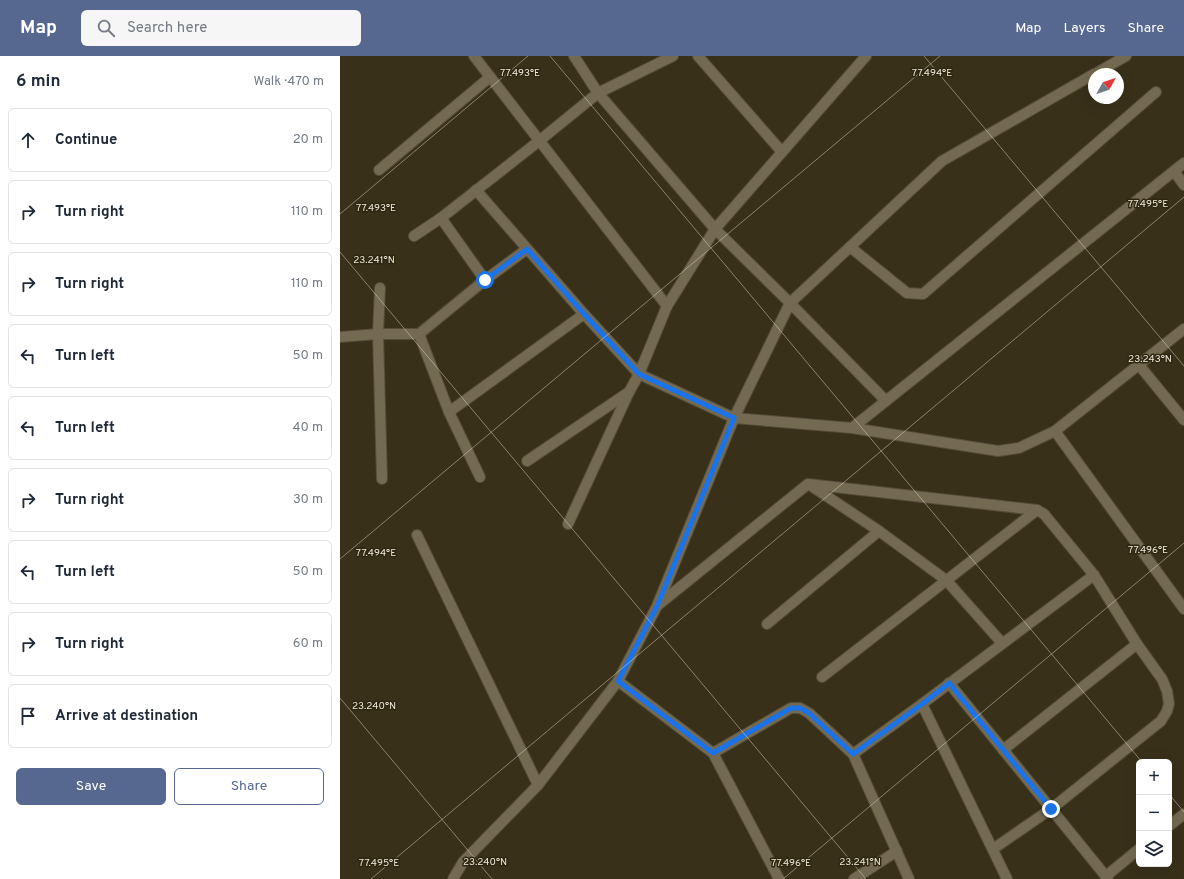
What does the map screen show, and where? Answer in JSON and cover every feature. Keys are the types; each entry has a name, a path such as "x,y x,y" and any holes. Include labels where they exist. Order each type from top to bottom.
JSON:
{"street":[{"path":"474,56 667,306"},
{"path":"574,56 598,93 714,229 790,303 886,401"},
{"path":"414,236 441,218 540,141 598,93 673,56"},
{"path":"698,56 782,152"},
{"path":"568,524 629,392 639,374 667,306 714,229 866,56"},
{"path":"1105,68 1126,56"},
{"path":"379,170 490,77"},
{"path":"453,879 463,862 538,785 618,681 657,606 734,418 790,303 942,161 1088,77"},
{"path":"850,247 907,293 923,294 1156,92"},
{"path":"852,428 1184,163"},
{"path":"1174,172 1184,185"},
{"path":"476,190 584,314 639,374 734,418 852,428 998,451 1019,448 1055,431 1184,329"},
{"path":"441,218 485,280"},
{"path":"340,337 378,334 419,334 485,280 527,249"},
{"path":"380,288 378,334 382,479"},
{"path":"449,412 584,314"},
{"path":"419,334 449,412 480,477"},
{"path":"1139,365 1184,420"},
{"path":"526,461 629,392"},
{"path":"1055,431 1184,609"},
{"path":"657,606 808,484 1037,510 1044,514 1094,575 1164,685 1167,691 1169,704 1161,721 1051,809 993,849"},
{"path":"808,484 879,531 946,580 1002,643"},
{"path":"822,677 1037,510"},
{"path":"767,624 879,531"},
{"path":"417,535 538,785"},
{"path":"853,754 1094,575"},
{"path":"1003,750 1138,644"},
{"path":"618,681 713,753 779,879"},
{"path":"949,683 1107,878 1136,853"},
{"path":"922,704 1007,879"},
{"path":"713,753 791,708 800,708 809,713 853,754 909,879"},
{"path":"1172,824 1184,814"},
{"path":"854,879 897,851"}],"route":[{"path":"485,280 527,249 639,374 734,418 657,606 618,681 713,753 791,708 800,708 809,713 853,754 949,683 1051,809"}]}
